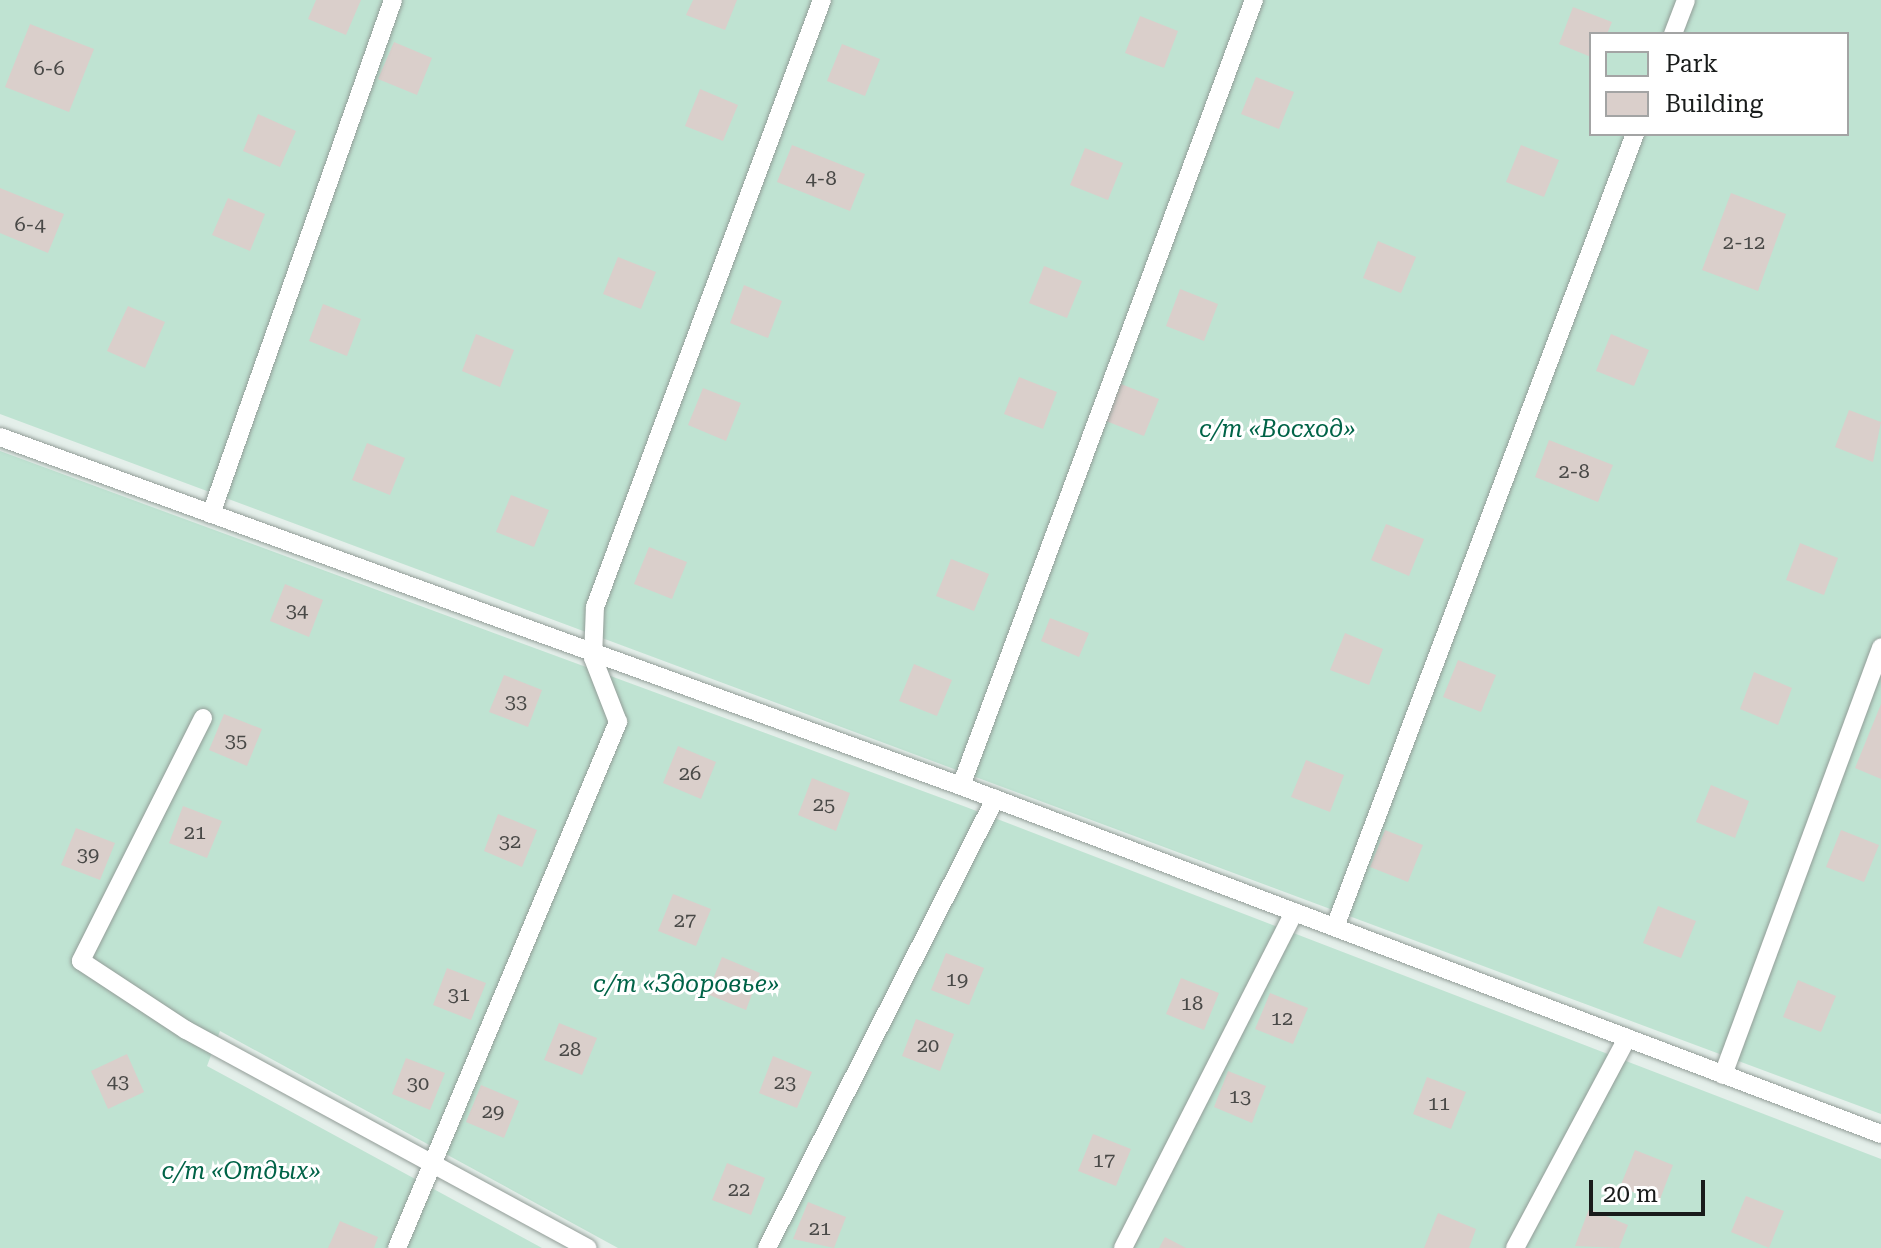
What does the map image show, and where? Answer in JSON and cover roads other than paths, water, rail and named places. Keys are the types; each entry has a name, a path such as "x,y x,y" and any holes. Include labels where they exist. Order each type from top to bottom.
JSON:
{"lane":[{"path":"211,514 393,0"},
{"path":"397,1248 618,722 593,658 595,607 822,0"},
{"path":"961,786 1254,0"},
{"path":"1674,32 1686,0"},
{"path":"1335,927 1634,136"},
{"path":"0,437 593,658 961,786 1881,1134"},
{"path":"1723,1075 1881,647"},
{"path":"203,718 81,961 186,1030 588,1248"},
{"path":"767,1248 995,799"},
{"path":"1123,1248 1294,912"},
{"path":"1515,1248 1627,1038"}],"park label":[{"name":"с/т «Восход»","path":"1277,430"},
{"name":"с/т «Здоровье»","path":"686,985"},
{"name":"с/т «Отдых»","path":"241,1172"}]}
